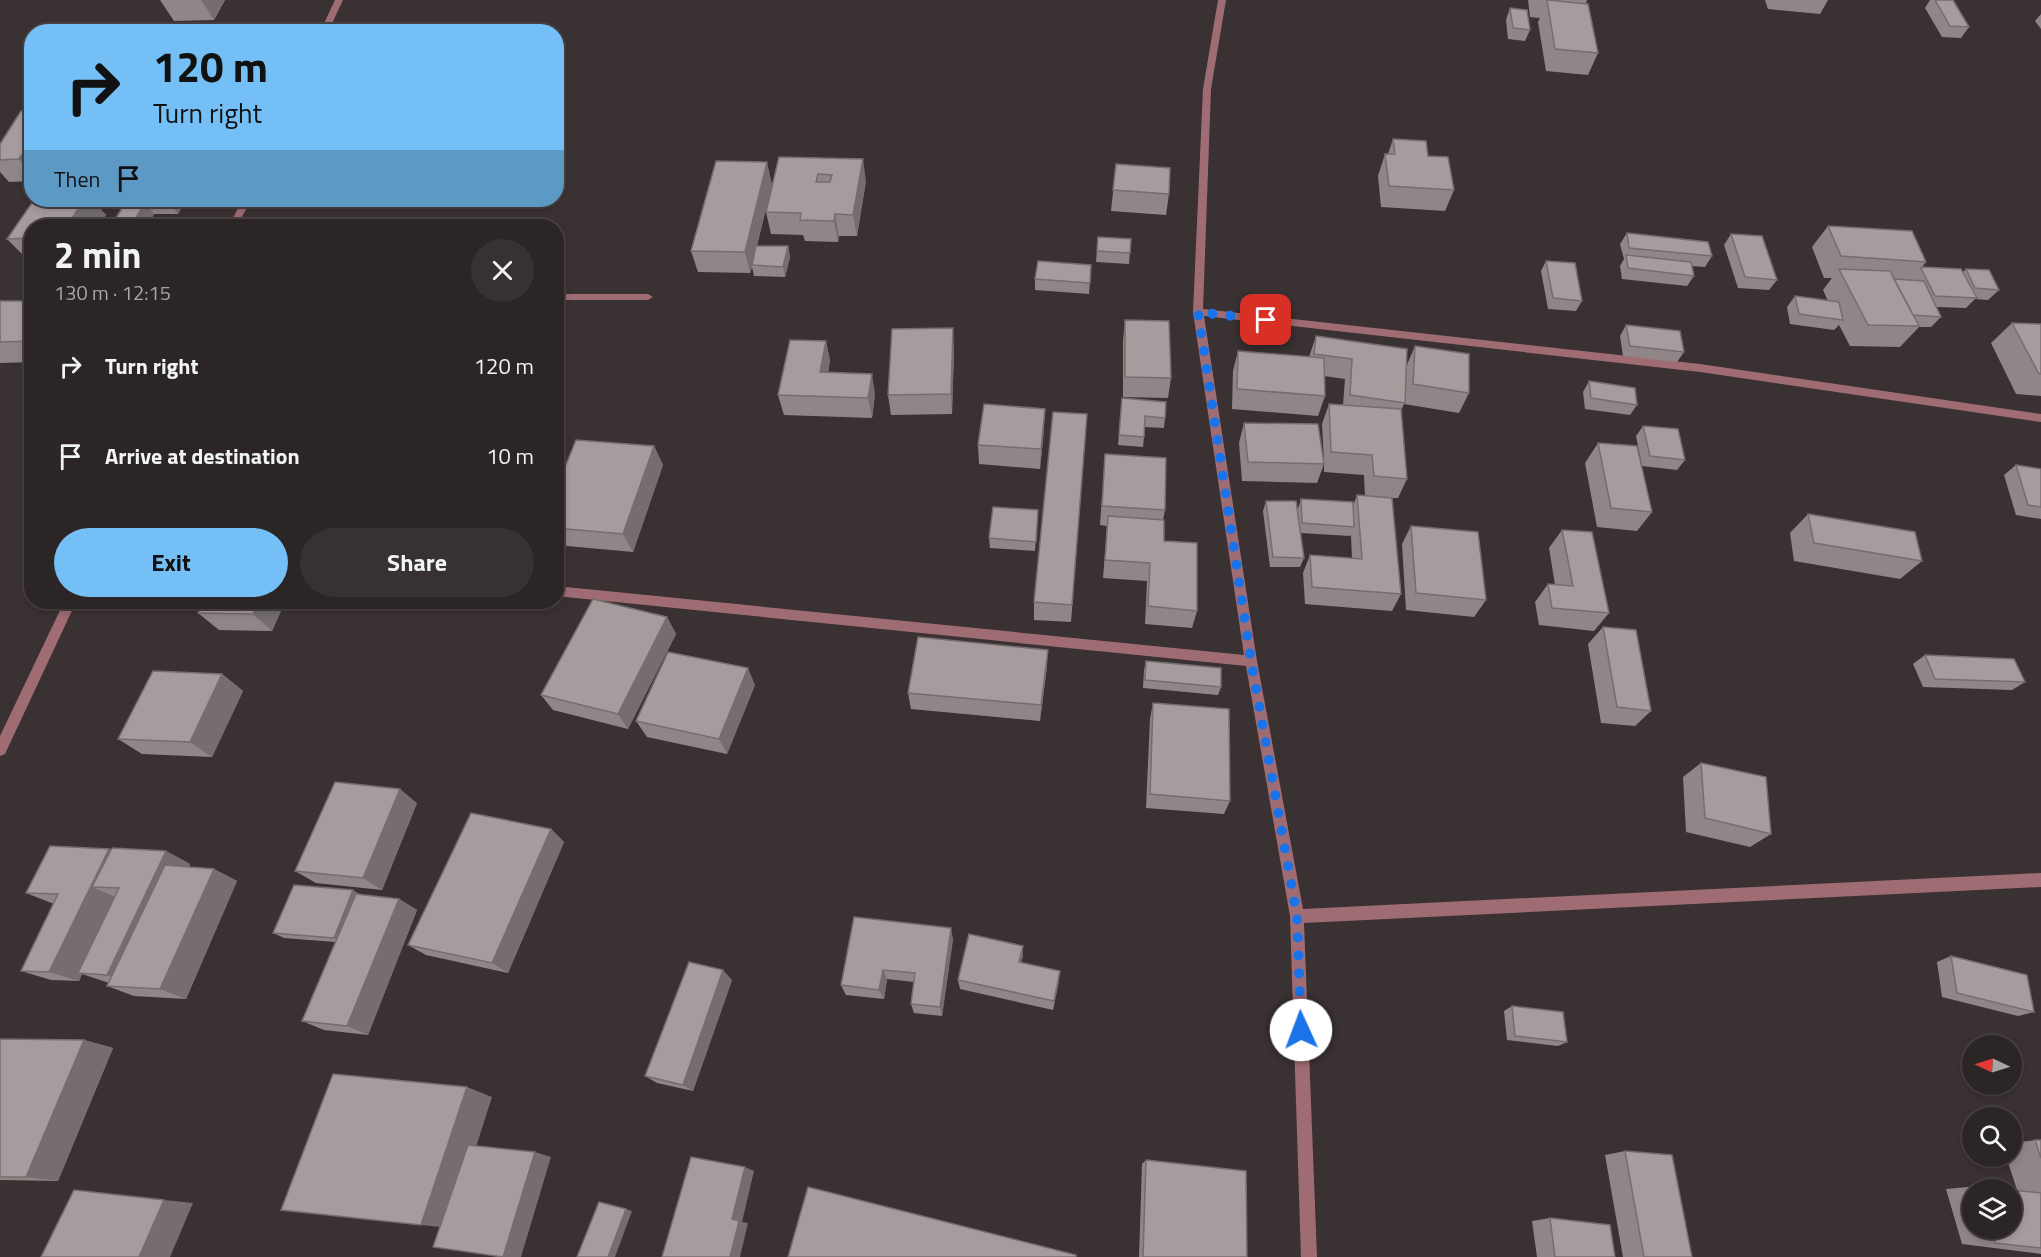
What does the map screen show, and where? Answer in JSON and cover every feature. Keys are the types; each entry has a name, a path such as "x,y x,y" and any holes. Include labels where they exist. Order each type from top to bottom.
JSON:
{"street":[{"path":"328,24 339,0"},
{"path":"1222,0 1207,89 1198,312 1251,661 1297,916 1309,1257"},
{"path":"564,297 648,297"},
{"path":"1198,312 1700,368 2041,418"},
{"path":"564,592 1251,661"},
{"path":"0,750 67,609"},
{"path":"1297,916 2041,880"}],"building":[{"path":"1547,0 1588,4 1598,53 1555,49"},
{"path":"1935,0 1953,0 1969,27 1950,26"},
{"path":"1510,8 1527,10 1530,30 1513,28"},
{"path":"21,111 24,111 24,151 19,159 0,160 0,144"},
{"path":"1393,139 1426,141 1428,156 1448,157 1454,190 1389,186 1385,154 1395,154"},
{"path":"779,157 863,159 853,215 835,214 834,221 800,220 801,213 766,212","holes":["818,174 832,175 830,182 816,182"]},
{"path":"716,161 767,162 745,252 691,251"},
{"path":"1116,164 1170,168 1169,194 1113,190"},
{"path":"29,207 79,207 72,219 24,219 24,238 7,239"},
{"path":"123,207 143,207 135,219 115,219"},
{"path":"1828,226 1912,231 1926,262 1841,256"},
{"path":"1627,233 1708,242 1712,256 1629,248"},
{"path":"1731,234 1762,236 1777,280 1745,277"},
{"path":"1098,237 1131,239 1130,253 1097,251"},
{"path":"756,246 788,246 783,267 752,265"},
{"path":"1626,255 1691,262 1694,276 1628,268"},
{"path":"1038,261 1091,265 1090,283 1035,279"},
{"path":"1546,261 1575,263 1582,301 1553,298"},
{"path":"1922,267 1961,269 1977,298 1935,296"},
{"path":"1839,269 1890,271 1919,326 1868,325"},
{"path":"1966,269 1989,270 1999,290 1975,288"},
{"path":"1894,279 1924,281 1941,317 1913,315"},
{"path":"1795,296 1839,302 1843,320 1799,314"},
{"path":"0,301 24,301 24,341 0,342"},
{"path":"1125,320 1169,321 1171,378 1125,377"},
{"path":"2012,323 2041,324 2041,374 2039,374"},
{"path":"1626,325 1680,331 1684,352 1630,346"},
{"path":"953,328 951,394 888,395 892,329"},
{"path":"1316,336 1407,349 1405,403 1350,395 1352,359 1314,354"},
{"path":"790,340 826,341 820,372 872,374 868,398 778,395"},
{"path":"1415,346 1469,354 1469,393 1413,384"},
{"path":"1238,351 1324,358 1325,396 1237,389"},
{"path":"1589,381 1635,388 1637,405 1591,398"},
{"path":"1122,398 1166,402 1165,418 1145,416 1144,437 1119,435"},
{"path":"984,404 1045,409 1041,449 978,445"},
{"path":"1329,404 1401,409 1407,479 1374,476 1372,455 1331,452"},
{"path":"1053,412 1087,414 1072,605 1034,602"},
{"path":"1244,423 1318,424 1324,464 1248,462"},
{"path":"1643,426 1678,429 1685,460 1650,456"},
{"path":"576,440 654,446 623,534 564,529 564,469"},
{"path":"1598,443 1637,446 1652,512 1611,508"},
{"path":"1105,454 1166,458 1165,510 1102,506"},
{"path":"2016,465 2041,469 2041,507 2028,505"},
{"path":"1357,495 1392,498 1401,594 1312,587 1310,555 1362,559"},
{"path":"1301,499 1353,502 1354,527 1302,523"},
{"path":"1266,501 1296,501 1304,558 1273,557"},
{"path":"993,507 1038,510 1036,542 989,538"},
{"path":"1808,514 1915,532 1922,561 1814,543"},
{"path":"1108,516 1164,520 1164,541 1197,543 1197,611 1148,606 1150,563 1105,560"},
{"path":"1411,526 1478,532 1486,600 1416,593"},
{"path":"1562,530 1592,532 1609,613 1552,608 1548,584 1573,586"},
{"path":"593,599 667,617 618,714 541,695"},
{"path":"200,609 255,609 253,614 198,613"},
{"path":"1603,627 1636,630 1651,711 1617,707"},
{"path":"918,637 1048,650 1041,705 908,693"},
{"path":"668,652 748,668 719,739 636,721"},
{"path":"1925,655 2014,659 2025,682 1935,679"},
{"path":"1146,661 1221,668 1221,687 1145,680"},
{"path":"153,671 222,674 190,742 118,739"},
{"path":"1153,703 1229,709 1230,801 1150,794"},
{"path":"1701,763 1766,777 1771,834 1705,818"},
{"path":"335,782 400,789 363,878 295,871"},
{"path":"471,813 551,829 492,963 408,945"},
{"path":"50,846 109,849 49,972 21,971 58,894 26,893"},
{"path":"112,848 166,851 107,975 78,973 119,888 92,887"},
{"path":"165,865 214,869 160,989 107,986"},
{"path":"294,885 353,890 334,938 273,933"},
{"path":"356,894 399,899 347,1026 302,1021"},
{"path":"854,917 951,928 940,1007 911,1004 915,973 883,970 879,990 841,985"},
{"path":"969,934 1023,946 1019,962 1060,971 1054,1001 958,980"},
{"path":"1951,956 2027,975 2034,1012 1957,993"},
{"path":"689,962 723,970 683,1085 645,1076"},
{"path":"1512,1006 1563,1012 1567,1042 1515,1036"},
{"path":"0,1039 84,1040 26,1177 0,1177"},
{"path":"333,1074 467,1087 421,1225 281,1210"},
{"path":"2035,1140 2041,1140 2041,1158"},
{"path":"468,1145 535,1152 503,1257 433,1247"},
{"path":"1625,1151 1672,1155 1692,1257 1644,1257"},
{"path":"691,1157 745,1167 732,1219 739,1221 730,1257 662,1257"},
{"path":"1146,1160 1246,1171 1247,1257 1143,1257"},
{"path":"808,1187 1076,1255 1076,1257 788,1257"},
{"path":"74,1190 164,1200 139,1257 41,1257"},
{"path":"2022,1191 2041,1193 2041,1248 1995,1243 1994,1239 2022,1239"},
{"path":"599,1202 626,1209 608,1257 577,1257"},
{"path":"1550,1218 1610,1225 1615,1257 1555,1257"}],"route":[{"path":"1266,320 1198,312 1251,661 1297,916 1301,1030"}]}
